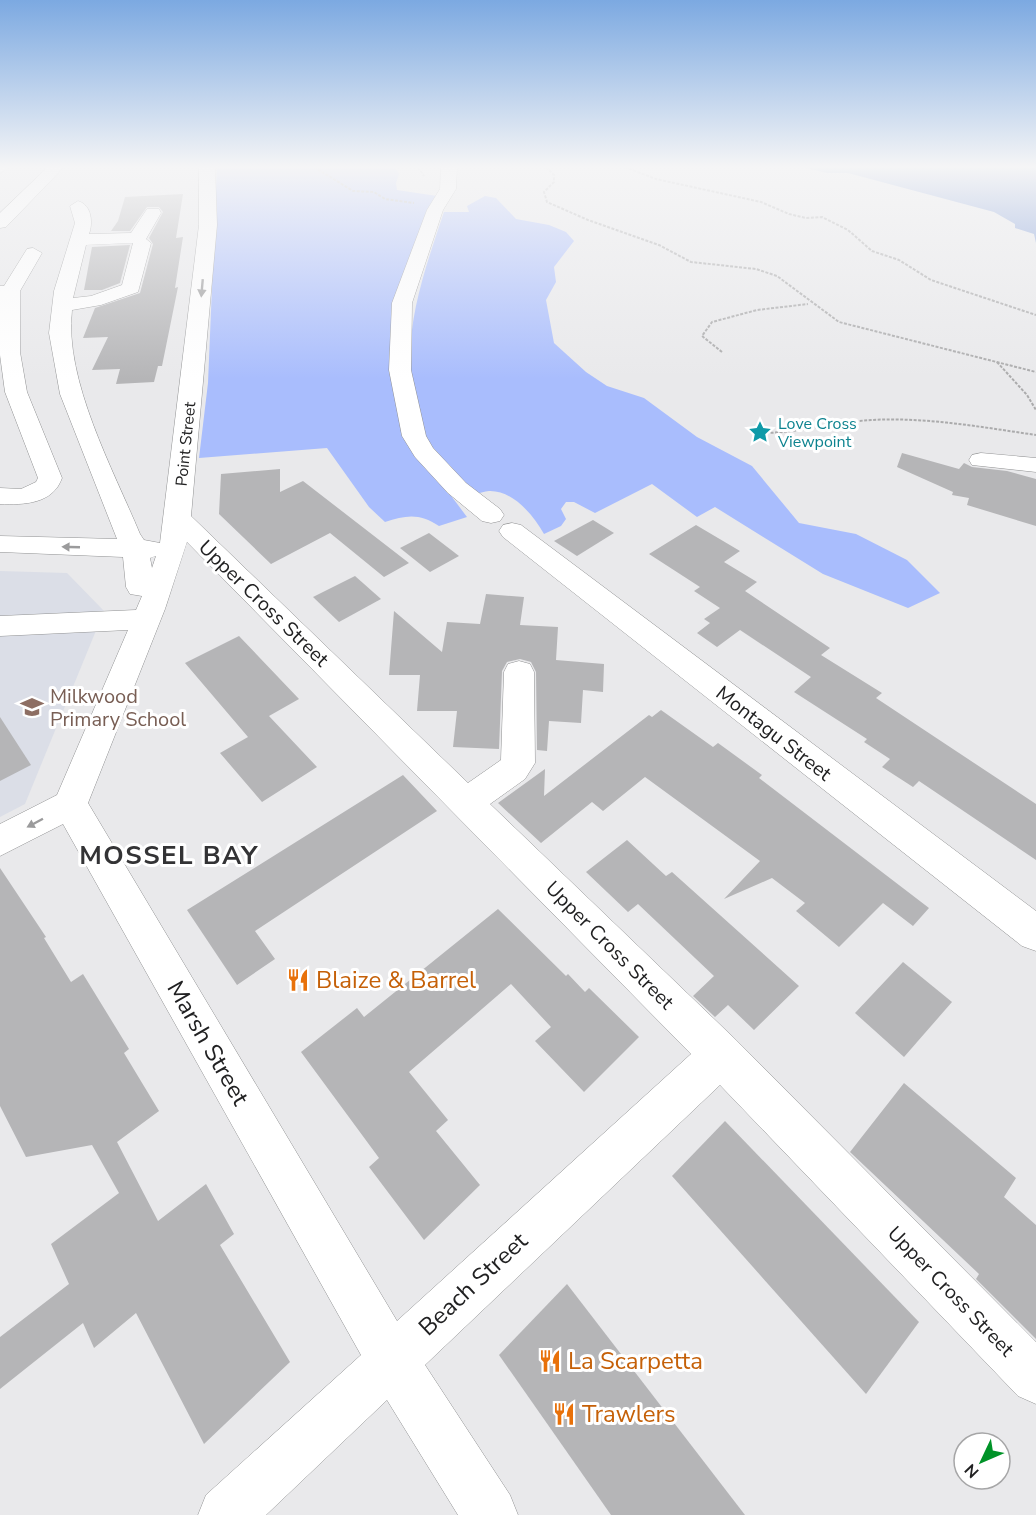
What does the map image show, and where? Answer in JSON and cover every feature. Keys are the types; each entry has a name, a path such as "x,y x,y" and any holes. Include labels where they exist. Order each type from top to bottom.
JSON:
{"street":[{"path":"136,238 79,240 63,305 59,333 71,394 127,535 136,548 146,605"},
{"name":"Point Street","path":"175,534 207,238"},
{"name":"Montagu Street","path":"425,238 402,303 399,370 414,436 423,452 457,488 1036,934"},
{"path":"63,305 94,301 132,288 142,243"},
{"path":"0,496 33,495 47,486 50,478 16,392 5,291 33,253"},
{"path":"981,460 1036,465"},
{"path":"0,544 136,548 175,534"},
{"path":"0,841 70,804 175,534"},
{"name":"Upper Cross Street","path":"175,534 467,802 721,1055 1036,1378"},
{"path":"100,548 127,570 146,605"},
{"path":"0,626 146,605"},
{"path":"467,802 513,770 518,763 519,672"},
{"name":"Marsh Street","path":"70,804 391,1359 490,1515"},
{"name":"Beach Street","path":"226,1515 391,1359 721,1055"}],"path":[{"path":"639,238 662,246 689,262 718,268 752,267 779,277 824,316 839,322 1036,372"},
{"path":"857,238 872,251 899,260 931,280 973,296 1036,315"},
{"path":"722,352 702,336 712,322 757,310 809,303"},
{"path":"995,360 1027,394 1036,410"},
{"path":"766,433 785,433 837,422 914,418 1036,435"}],"shaded area":[{"path":"214,238 423,238 396,379 443,485 467,517 439,526 426,519 413,516 385,522 369,507 327,448 199,458 208,383"},
{"path":"436,238 571,238 574,241 554,267 556,282 546,300 554,343 586,372 607,386 644,398 697,437 752,466 799,523 856,534 907,560 940,593 908,608 823,574 715,507 697,517 652,484 595,513 574,502 566,502 561,509 566,519 561,526 544,534 529,512 514,499 498,492 471,492 434,457 425,443 412,386 411,335"},
{"name":"Milkwood Primary School","path":"0,571 67,573 104,611 25,804 0,817"}],"building":[{"path":"149,238 183,238 175,288 178,287 162,366 158,366 154,382 116,384 120,369 92,370 108,337 83,338 95,308 140,293 153,244"},
{"path":"130,245 120,283 102,290 84,290 92,247"},
{"path":"902,453 959,469 964,463 972,467 1007,471 1036,479 1036,526 967,505 969,498 952,495 953,492 897,467"},
{"path":"280,469 280,492 303,481 409,563 384,577 330,533 271,564 219,514 221,474"},
{"path":"593,520 614,533 577,556 554,541"},
{"path":"696,525 740,551 724,562 757,582 745,591 830,648 821,655 882,693 876,698 1036,804 1036,860 919,781 913,787 882,767 890,759 864,742 867,739 794,692 811,677 740,630 717,647 697,633 710,623 704,619 720,608 694,591 700,587 649,554"},
{"path":"429,533 459,556 430,572 400,548"},
{"path":"355,576 381,599 339,622 313,597"},
{"path":"486,594 524,597 520,625 558,627 556,660 604,664 603,692 583,690 581,723 549,721 547,751 537,750 536,672 531,662 520,659 507,662 502,671 499,749 453,747 457,711 417,711 420,675 389,675 394,611 442,652 447,622 480,624"},
{"path":"239,636 299,699 269,716 317,767 262,802 220,753 248,737 185,663"},
{"path":"661,710 713,747 718,743 762,775 759,778 929,908 913,926 883,903 839,947 796,911 805,903 772,878 724,899 760,861 645,777 603,811 592,802 541,843 498,803 545,769 544,796 649,715 652,717"},
{"path":"0,717 31,765 0,781"},
{"path":"403,775 437,811 255,931 275,959 237,985 187,910"},
{"path":"627,840 666,876 672,872 799,986 754,1030 728,1005 715,1017 693,996 714,976 638,904 628,912 586,872"},
{"path":"0,868 46,937 44,938 71,982 83,974 129,1049 124,1053 159,1111 117,1142 158,1221 206,1184 234,1234 220,1245 290,1362 204,1444 136,1313 94,1348 83,1323 0,1389 0,1337 69,1284 51,1244 119,1193 92,1145 26,1157 0,1106"},
{"path":"498,909 566,976 568,974 585,992 589,988 639,1037 584,1092 535,1041 551,1027 511,984 409,1072 448,1120 436,1131 480,1185 424,1240 369,1167 379,1158 301,1052 357,1008 364,1017"},
{"path":"903,962 952,1002 904,1057 855,1013"},
{"path":"904,1083 1016,1178 1004,1197 1036,1225 1036,1339 976,1279 979,1274 850,1152"},
{"path":"725,1121 919,1322 866,1394 672,1176"},
{"path":"567,1284 745,1515 611,1515 499,1355"}],"place":[{"name":"Love Cross Viewpoint","path":"760,432"},
{"name":"Milkwood Primary School","path":"32,707"},
{"name":"Blaize & Barrel","path":"298,980"},
{"name":"La Scarpetta","path":"550,1361"},
{"name":"Trawlers","path":"564,1414"}],"district":[{"name":"MOSSEL BAY","path":"169,855"}]}
